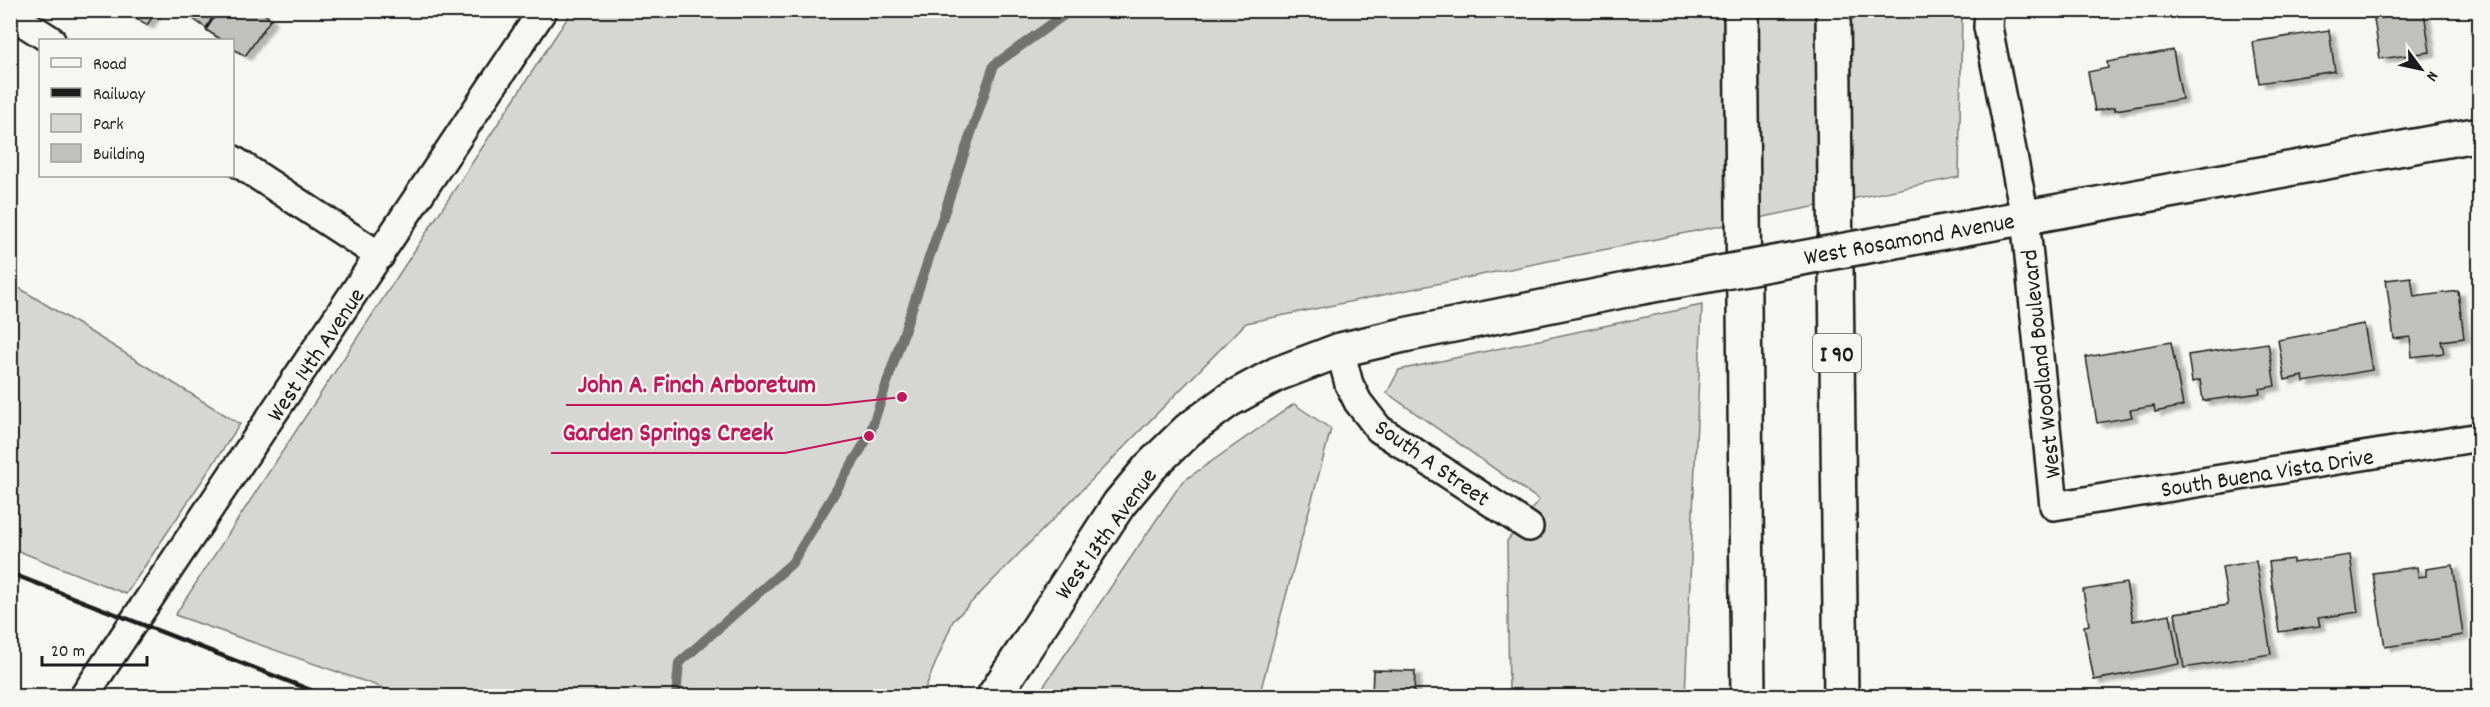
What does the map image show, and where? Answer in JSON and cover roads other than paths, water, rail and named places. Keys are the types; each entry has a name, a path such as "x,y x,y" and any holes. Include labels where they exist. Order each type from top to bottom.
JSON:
{"main road":[{"path":"1741,10 1748,696"},
{"name":"I 90","path":"1833,10 1840,696"},
{"name":"West Rosamond Avenue","path":"1340,351 1415,332 1626,290 2480,134"},
{"name":"West 13th Avenue","path":"994,696 1096,537 1119,504 1150,467 1188,430 1229,400 1277,374 1340,351"}],"street":[{"name":"West 14th Avenue","path":"84,696 543,10"},
{"name":"West Woodland Boulevard","path":"1989,10 1988,27 2025,217 2054,506"},
{"path":"10,14 49,39"},
{"path":"234,160 380,256"},
{"name":"South A Street","path":"1340,351 1349,384 1358,402 1379,429 1529,527"},
{"name":"South Buena Vista Drive","path":"2054,506 2480,437"}],"waterway":[{"path":"676,696 679,663 792,563 869,436 994,65 1071,10"}],"railway":[{"path":"10,573 326,696"}],"place":[{"name":"John A. Finch Arboretum","path":"902,397"},
{"name":"Garden Springs Creek","path":"869,436"}]}
